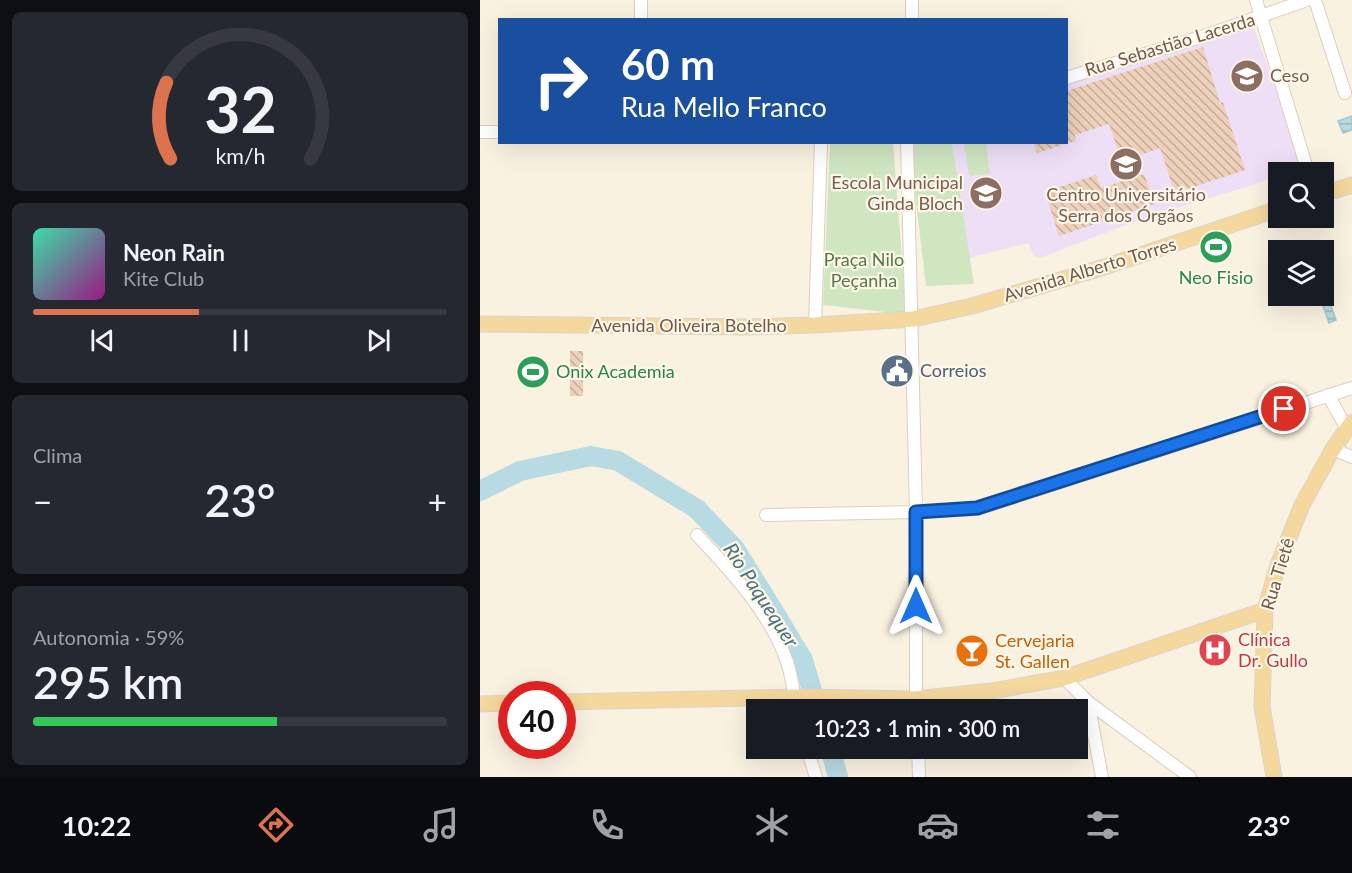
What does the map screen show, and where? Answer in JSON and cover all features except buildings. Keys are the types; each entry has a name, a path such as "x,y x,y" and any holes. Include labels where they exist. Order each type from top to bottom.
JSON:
{"main road":[{"path":"1334,191 1352,185"},
{"name":"Avenida Alberto Torres","path":"906,320 972,306 1098,269 1268,212"},
{"name":"Avenida Oliveira Botelho","path":"480,324 653,327 814,326 906,320"},
{"name":"Rua Tietê","path":"1274,777 1262,707 1265,610 1278,565 1302,505 1349,425"},
{"path":"945,699 1064,678 1265,610"},
{"path":"828,699 855,699"},
{"path":"576,702 746,701"},
{"path":"480,704 498,703"}],"street":[{"path":"641,0 641,18"},
{"path":"912,0 912,18"},
{"path":"1256,0 1305,162"},
{"name":"Rua Sebastião Lacerda","path":"1068,77 1261,17 1307,0"},
{"path":"1315,0 1345,93"},
{"path":"480,132 498,132"},
{"path":"814,326 821,144"},
{"path":"907,144 910,288 906,320 916,512 915,699"},
{"path":"766,515 916,512 977,508 1352,388"},
{"path":"1328,395 1349,425"},
{"path":"1333,449 1352,457"},
{"path":"697,535 753,600 770,627 785,656 797,699"},
{"path":"1064,678 1085,699"},
{"path":"1088,702 1102,777"},
{"path":"1088,702 1190,777"},
{"path":"810,759 816,777"},
{"path":"918,759 919,777"}],"shaded area":[{"name":"Centro Universitário Serra dos Órgãos","path":"1253,25 1302,162 1268,162 1268,179 1147,217 1040,258 1034,256 1028,243 969,258 952,144 1068,144 1068,84"}],"green space":[{"name":"Praça Nilo Peçanha","path":"830,144 893,144 905,296 904,314 823,305"},
{"name":"Praça Nilo Peçanha","path":"909,144 952,144 974,284 926,286"},
{"path":"964,144 986,144 990,174 969,176"}],"water":[{"path":"1352,116 1352,130 1343,133 1338,121"},
{"path":"1323,306 1331,306 1336,320 1329,323"}],"waterway":[{"name":"Rio Paquequer","path":"480,491 520,471 591,456 618,461 697,509 735,549 770,605 803,660 815,699"},
{"name":"Rio Paquequer","path":"833,759 838,777"}],"place":[{"name":"Ceso","path":"1247,76"},
{"name":"Centro Universitário Serra dos Órgãos","path":"1126,164"},
{"name":"Escola Municipal Ginda Bloch","path":"986,193"},
{"name":"Neo Fisio","path":"1216,247"},
{"name":"Correios","path":"897,371"},
{"name":"Onix Academia","path":"533,372"},
{"name":"Clínica Dr. Gullo","path":"1215,650"},
{"name":"Cervejaria St. Gallen","path":"972,651"}],"route":[{"path":"916,606 916,512 977,508 1284,409"}]}
